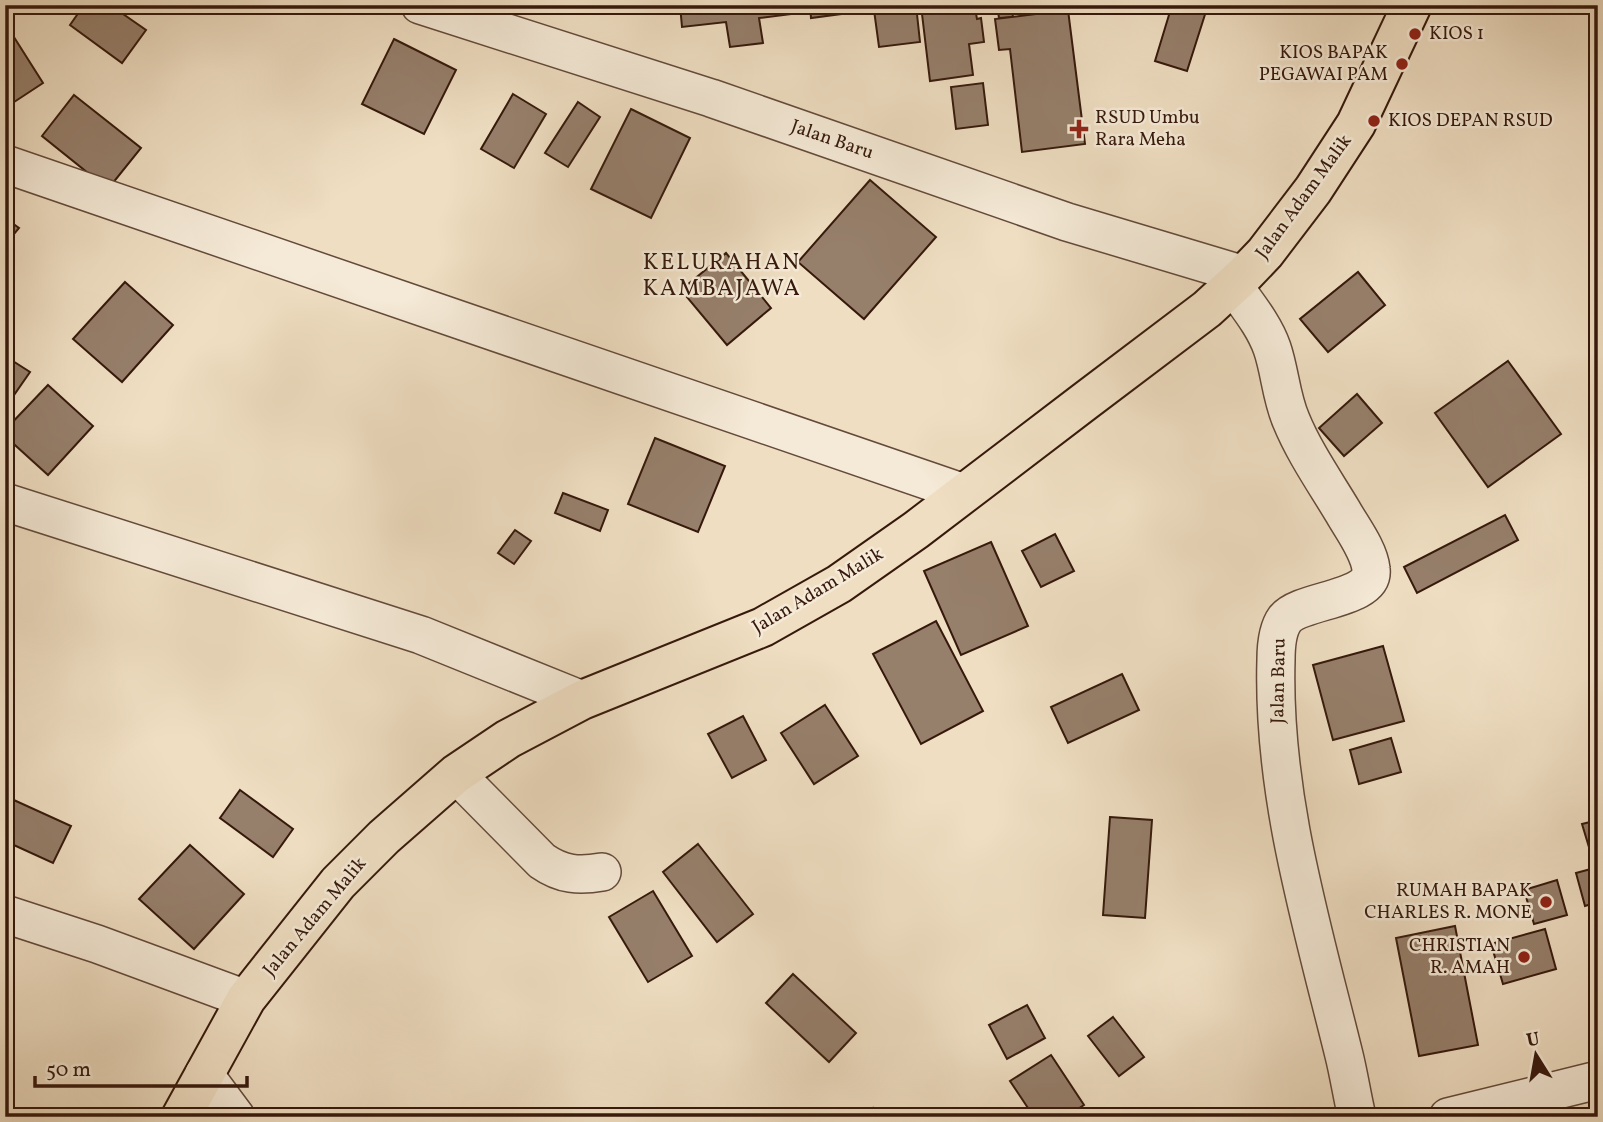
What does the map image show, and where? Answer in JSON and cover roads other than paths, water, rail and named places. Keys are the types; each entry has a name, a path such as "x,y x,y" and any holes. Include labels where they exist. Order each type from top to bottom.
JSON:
{"highway":[{"name":"Jalan Adam Malik","path":"181,1117 246,999 338,883 384,837 456,774 508,739 582,700 763,628 839,584 1207,309 1265,253 1313,190 1356,124 1412,5"}],"street":[{"name":"Jalan Baru","path":"420,5 711,98 1239,280 1271,345 1291,420 1356,536 1371,569 1370,579 1359,590 1307,606 1287,617 1280,628 1276,658 1278,733 1296,860 1306,912 1357,1117"},
{"path":"5,164 964,493"},
{"path":"5,502 421,635 582,700"},
{"path":"456,774 542,861 555,870 580,876 602,872"},
{"path":"5,914 97,944 246,999"},
{"path":"204,1074 236,1117"},
{"path":"1448,1117 1598,1080"}],"place":[{"name":"KIOS 1","path":"1415,34"},
{"name":"KIOS BAPAK PEGAWAI PAM","path":"1402,64"},
{"name":"KIOS DEPAN RSUD","path":"1374,121"},
{"name":"RSUD Umbu Rara Meha","path":"1079,129"},
{"name":"RUMAH BAPAK CHARLES R. MONE","path":"1546,902"},
{"name":"CHRISTIAN R. AMAH","path":"1524,957"}],"district":[{"name":"KELURAHAN KAMBAJAWA","path":"722,276"}]}
